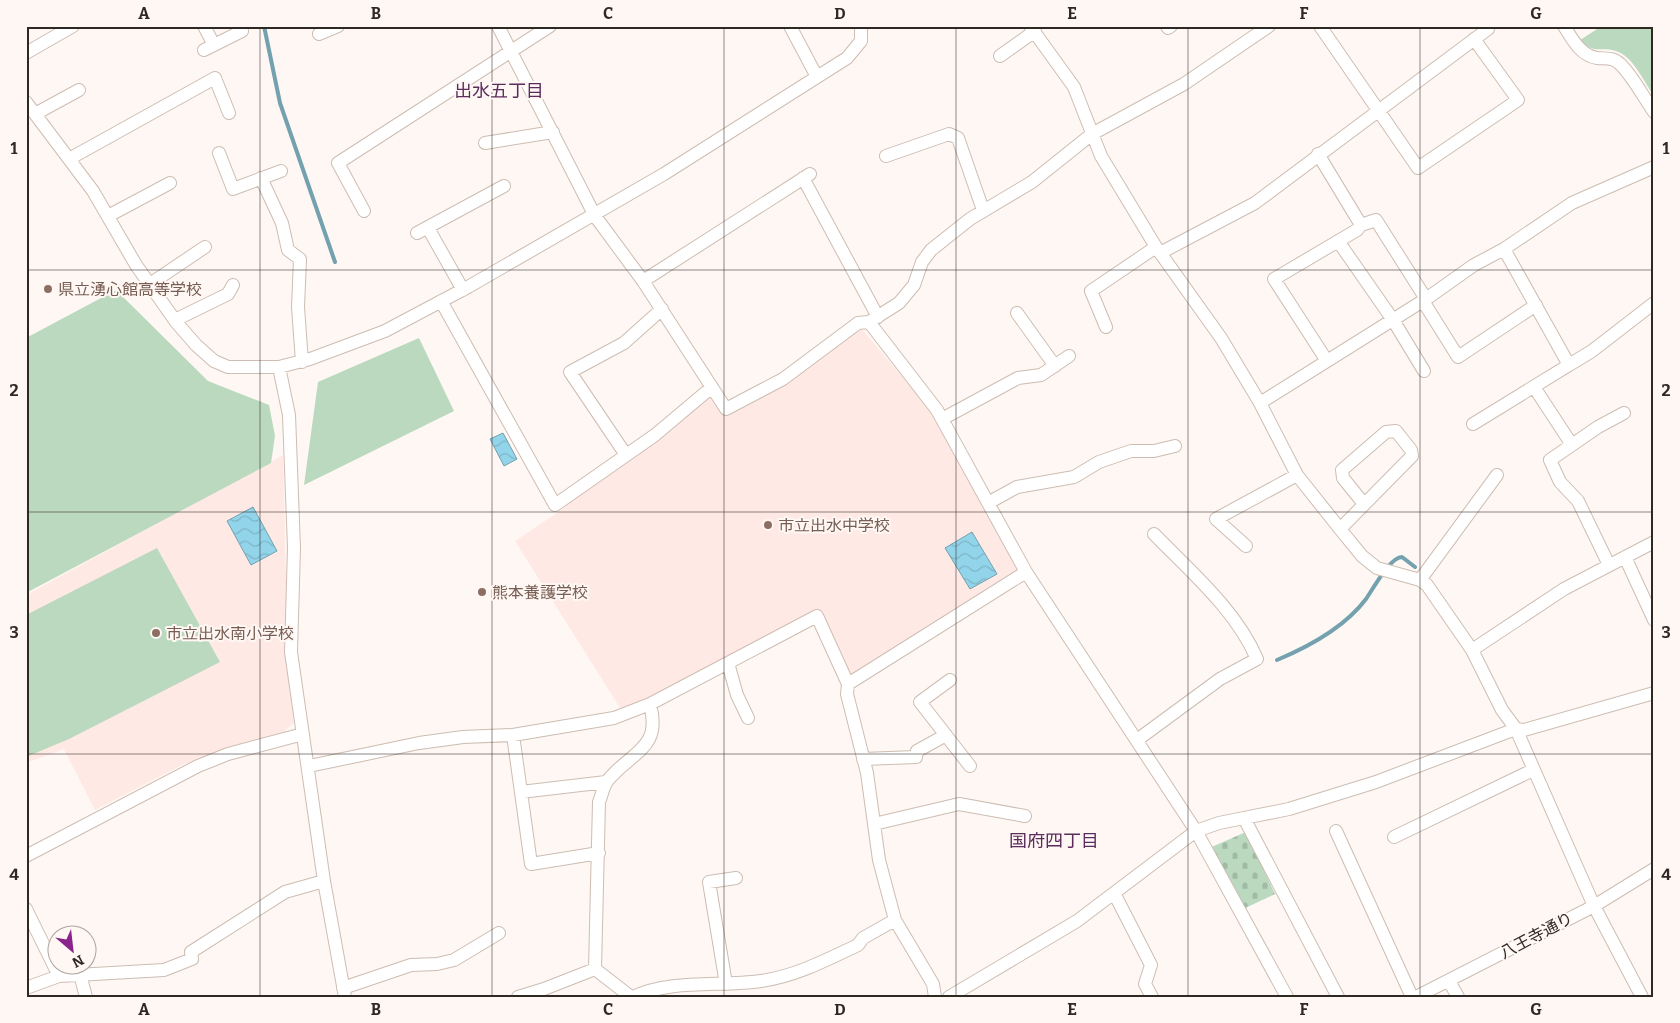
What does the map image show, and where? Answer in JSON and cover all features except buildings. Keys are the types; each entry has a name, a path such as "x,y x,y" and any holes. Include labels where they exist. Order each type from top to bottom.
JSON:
{"street":[{"path":"26,53 73,26"},
{"path":"204,26 209,48 242,31"},
{"path":"319,34 338,26"},
{"path":"498,26 512,50 595,216 643,281 726,409 783,379 858,323 873,320 899,303 914,285 922,262 931,250 983,210 1032,182 1092,134 1184,84 1269,26"},
{"path":"364,210 338,163 550,26"},
{"path":"790,26 817,77"},
{"path":"26,102 93,190 150,284 175,320 196,345 214,360 228,367 280,367 302,362 385,331 463,290 595,216 847,58 861,41 861,26"},
{"path":"1167,26 1168,28 1171,26"},
{"path":"1320,26 1418,168 1518,100 1474,39"},
{"path":"1106,327 1091,290 1158,250 1255,203 1318,154 1488,29 1486,26"},
{"path":"1564,26 1577,46 1586,54 1596,58 1610,58 1620,64 1654,112"},
{"path":"1000,56 1033,28 1074,86 1101,156 1158,250 1221,338 1260,403 1297,475 1362,556 1377,568 1420,580 1427,584 1438,600 1472,650 1502,710 1516,729 1594,906 1642,997"},
{"path":"70,159 215,78 229,113"},
{"path":"35,114 79,90"},
{"path":"486,143 553,132"},
{"path":"886,156 949,134 958,138 983,210"},
{"path":"219,153 233,189 282,171"},
{"path":"1318,154 1361,225"},
{"path":"1260,403 1425,300 1474,265 1504,249 1572,204 1654,166"},
{"path":"643,281 806,176 873,320 942,419 1026,572 1196,832 1287,997"},
{"path":"261,178 282,223 288,250 300,259 298,307 302,362"},
{"path":"108,216 161,184"},
{"path":"463,290 423,230 504,186"},
{"path":"1327,361 1274,279 1361,225 1376,220 1458,357 1536,305"},
{"path":"1338,241 1393,320 1424,371"},
{"path":"150,284 205,247"},
{"path":"1504,249 1569,365"},
{"path":"175,320 228,294 233,285"},
{"path":"441,301 555,505 655,435 712,387"},
{"path":"1473,424 1592,351 1654,303"},
{"path":"626,456 570,372 624,343 662,309"},
{"path":"1017,312 1055,366"},
{"path":"942,419 1018,378 1040,375 1069,356"},
{"path":"280,367 289,414 294,548 291,652 309,766 324,881 344,992 411,965 437,964 454,960 499,933"},
{"path":"1534,387 1572,445"},
{"path":"1609,565 1578,501 1560,482 1550,460 1598,427 1624,413"},
{"path":"1340,529 1412,456 1411,450 1396,431 1386,432 1342,470 1343,478 1364,504"},
{"path":"988,503 1017,487 1074,477 1098,462 1131,451 1154,451 1175,446"},
{"path":"1246,546 1216,519 1297,475"},
{"path":"1420,580 1497,475"},
{"path":"1137,740 1220,679 1257,660 1251,645 1216,598 1154,534"},
{"path":"1472,650 1564,589 1654,542"},
{"path":"1625,557 1654,620"},
{"path":"848,684 1026,572"},
{"path":"309,766 463,736 513,735 614,718 650,704 817,616 848,684 847,694 863,759 879,860 895,920 933,984 935,997"},
{"path":"728,663 737,695 748,718"},
{"path":"950,680 920,702 970,766"},
{"path":"949,997 1076,921 1196,832 1219,823 1290,809 1376,782 1516,729 1524,730 1654,693"},
{"path":"595,969 599,802 606,782 651,740 655,721 650,704"},
{"path":"26,856 198,766 228,754 303,734"},
{"path":"513,735 531,864 599,853"},
{"path":"863,759 916,757 917,751 946,735"},
{"path":"1394,837 1533,770"},
{"path":"521,792 606,782"},
{"path":"874,824 959,804 1025,816"},
{"path":"1244,818 1338,997"},
{"path":"1336,832 1412,997"},
{"name":"八王寺通り","path":"1416,997 1594,906 1654,869"},
{"path":"726,984 710,882 736,878"},
{"path":"98,973 164,970 192,959 191,952 286,892 324,881"},
{"path":"1114,892 1151,965 1145,984 1152,997"},
{"path":"26,909 48,954"},
{"path":"595,969 632,997 651,988 760,981 794,975 858,945 863,938 895,920"},
{"path":"518,997 595,969"},
{"path":"26,988 59,976"},
{"path":"81,976 86,997"},
{"path":"1449,981 1458,997"}],"shaded area":[{"name":"市立出水中学校","path":"862,329 919,397 944,432 1022,572 846,678 819,611 655,698 622,711 515,541 563,509 585,488 711,395 725,416 786,383 828,349"},
{"name":"市立出水南小学校","path":"283,455 287,613 285,652 294,723 276,738 226,749 184,764 95,810 64,749 26,763 26,595"}],"green space":[{"path":"1602,26 1654,26 1654,96 1628,58 1616,51 1593,49 1580,40"},
{"path":"116,290 208,381 269,405 275,436 271,463 26,593 26,338"},
{"path":"419,338 454,411 304,485 318,382"},
{"path":"157,548 220,662 69,739 26,757 26,615"},
{"path":"1246,832 1275,894 1241,910 1207,849"}],"water":[{"path":"503,433 517,459 504,466 490,439"},
{"path":"253,507 277,551 251,565 227,521"},
{"path":"972,532 997,574 970,589 945,548"}],"waterway":[{"path":"264,26 280,103 335,262"},
{"path":"1277,660 1301,649 1348,619 1366,599 1387,568 1397,558 1402,557 1415,567"}],"place":[{"name":"県立湧心館高等学校","path":"48,289"},
{"name":"市立出水中学校","path":"768,525"},
{"name":"熊本養護学校","path":"482,592"},
{"name":"市立出水南小学校","path":"156,633"}],"district":[{"name":"出水五丁目","path":"499,91"},
{"name":"国府四丁目","path":"1054,841"}]}
